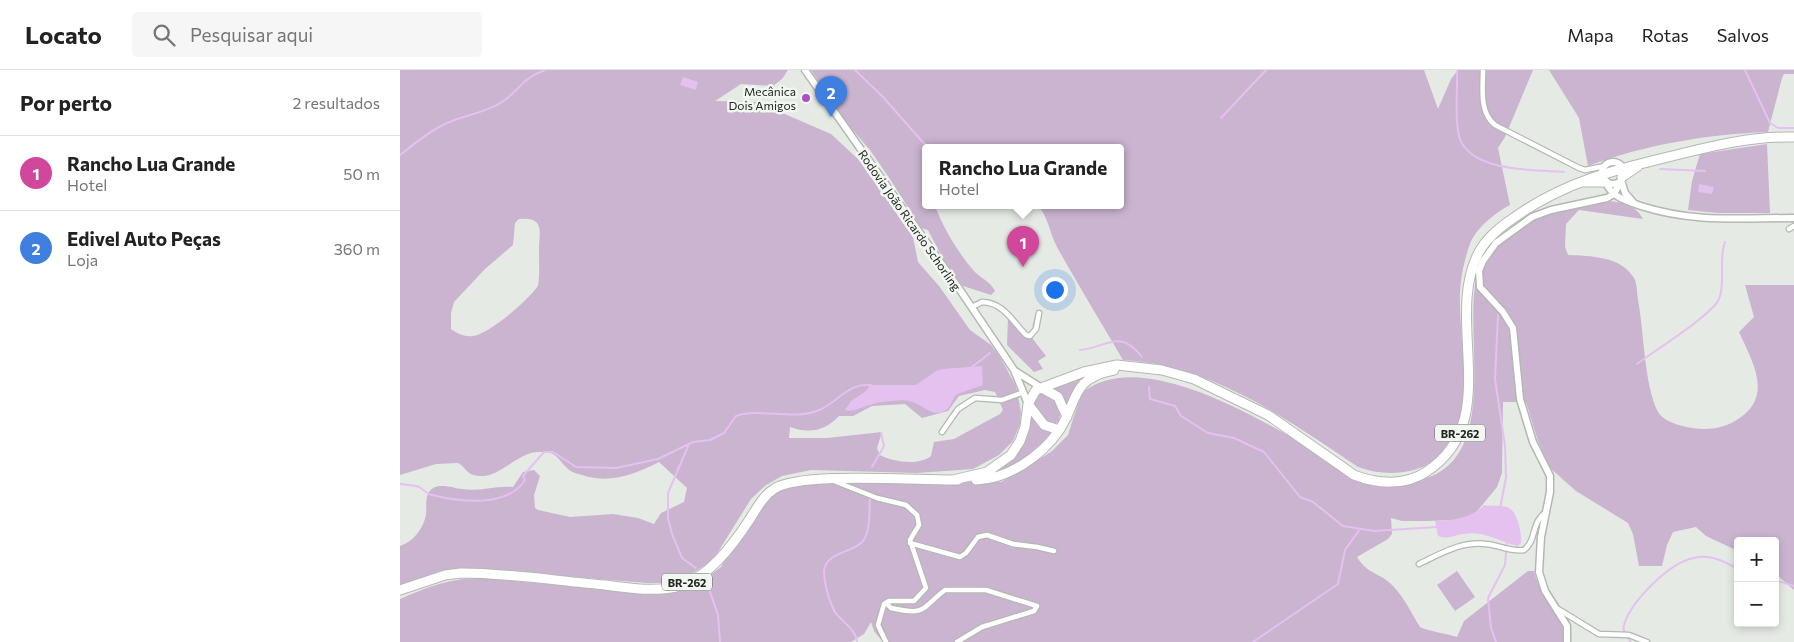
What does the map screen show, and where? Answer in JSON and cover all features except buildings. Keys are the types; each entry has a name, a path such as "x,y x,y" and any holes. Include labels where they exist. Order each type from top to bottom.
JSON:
{"highway":[{"path":"1621,174 1641,163 1733,141 1773,136 1794,137"},
{"path":"1621,174 1641,163"},
{"name":"BR-262","path":"953,480 987,472 1011,455 1020,441 1025,427 1031,395 1042,388 1084,372 1117,365 1180,374 1268,415 1354,475 1367,480 1390,482 1421,476 1445,457 1455,443 1467,414 1469,286 1478,254 1492,235 1529,207 1578,182 1621,174"},
{"name":"BR-262","path":"400,590 445,574 461,573 645,589 677,586 692,580 711,566 735,539 758,505 774,489 799,481 831,479 980,480 1000,476 1037,454 1059,430 1067,417 1074,395 1083,384 1109,371 1120,369 1151,371 1202,385"},
{"path":"1042,388 1058,397 1067,417"},
{"path":"1028,404 1044,425 1059,430"}],"street":[{"name":"Rodovia João Ricardo Schorling","path":"805,70 972,307 1014,370 1028,404"},
{"path":"1483,70 1483,106 1487,117 1495,126 1579,168 1605,176 1613,184 1621,174"},
{"path":"1567,642 1567,626 1545,591 1539,572 1541,536 1547,511 1550,476 1532,442 1520,399 1513,328 1503,312 1480,287 1479,271 1492,246 1508,232 1532,217 1551,210 1601,200 1614,194 1621,174"},
{"path":"1621,174 1624,193 1636,204"},
{"path":"1605,176 1614,194 1636,204 1671,214 1706,219 1794,218"},
{"path":"1601,200 1605,193 1605,176"},
{"path":"972,307 982,302 994,304 1002,308 1026,335 1030,336 1036,329 1040,313"},
{"name":"Rodovia João Ricardo Schorling","path":"1014,370 1042,388"},
{"path":"942,432 958,409 975,398 1002,400 1024,392"},
{"path":"831,479 869,495 906,505 913,510 919,525 912,535 910,543 926,588 914,601 886,603"},
{"path":"1419,564 1459,545 1485,544 1511,550 1524,550 1531,540 1538,518 1547,511"},
{"path":"910,543 960,557 966,553 978,537 987,535 1013,544 1054,551"},
{"path":"886,603 891,608 917,611 930,605 944,590 978,588 1037,606 1034,611 977,630 957,642"},
{"path":"886,603 881,610 878,625 886,642"},
{"path":"1557,608 1599,634 1629,635 1647,642"}],"shaded area":[{"path":"400,70 788,70 782,79 773,86 741,84 715,101 757,102 831,134 859,160 903,223 912,232 918,262 939,286 970,330 991,345 1000,357 1016,386 1021,412 1020,424 1013,441 999,455 973,469 917,473 811,470 782,476 766,485 751,499 713,560 687,577 663,583 464,568 442,572 400,588 400,546 413,538 420,530 425,520 428,494 436,487 445,486 469,490 513,487 523,472 534,470 540,476 534,495 535,508 538,510 570,517 613,514 638,518 654,524 661,513 684,502 687,488 659,462 622,477 602,479 575,473 552,454 537,452 521,457 490,475 473,475 458,463 436,464 400,475","holes":["519,219 534,220 539,227 538,286 518,307 499,323 481,334 464,336 456,332 451,329 451,313 454,302 485,269 513,245 515,223","985,390 995,392 1003,410 1000,414 954,439 934,442 931,456 920,461 892,460 880,455 877,448 882,432 827,438 789,438 790,427 810,431 816,430 828,425 839,416 853,416 872,406 905,404 922,418 948,411 959,396"]},
{"path":"811,70 1424,70 1438,109 1451,79 1458,70 1533,70 1505,137 1498,148 1510,205 1498,212 1477,232 1470,244 1463,267 1460,304 1464,387 1462,414 1454,438 1440,457 1417,469 1395,473 1372,471 1358,467 1276,413 1218,383 1156,364 1123,360 1057,247 1040,209 1124,209 1124,144 922,144 922,209 936,209 956,247 973,270 990,284 995,291 991,295 963,286 948,268 928,230 921,228 870,150 845,121"},
{"path":"1549,70 1794,70 1794,74 1784,74 1782,78 1768,132 1722,135 1676,142 1631,152 1588,166 1579,118"},
{"path":"683,77 698,82 696,90 680,85"},
{"path":"1767,144 1770,213 1718,213 1688,210 1692,181 1700,154"},
{"path":"1699,184 1714,187 1712,194 1698,192"},
{"path":"1599,201 1618,202 1635,209 1643,219 1579,210 1566,224 1565,247 1568,255 1595,257 1613,261 1621,265 1634,278 1637,288 1647,373 1653,401 1658,412 1673,423 1692,428 1714,428 1730,424 1747,412 1754,402 1758,391 1754,368 1739,332 1754,317 1745,285 1794,285 1794,590 1779,577 1779,537 1734,537 1734,549 1706,536 1696,527 1673,532 1667,545 1662,566 1639,566 1633,534 1628,523 1576,491 1550,468 1538,441 1526,402 1503,402 1502,473 1497,487 1474,515 1454,520 1427,521 1402,521 1391,518 1392,534 1388,539 1357,557 1365,567 1388,581 1397,590 1420,627 1457,637 1464,621 1528,571 1534,571 1537,582 1562,623 1563,642 883,642 874,631 871,622 864,634 851,642 400,642 400,599 449,581 481,578 646,593 676,592 706,578 721,567 742,530 772,493 799,482 1001,482 1051,452 1068,435 1081,394 1105,381 1133,377 1165,382 1198,392 1231,405 1262,421 1350,474 1376,479 1415,481 1443,470 1461,450 1470,424 1474,393 1474,297 1480,266 1490,252 1527,219 1538,212 1562,204"},
{"path":"1008,318 1029,334 1046,356 1038,361 1043,369 1034,372 1007,345"},
{"path":"982,366 983,385 957,394 948,409 941,412 932,412 904,400 845,410 851,401 866,391 870,385 916,385 936,371"},
{"path":"1107,369 1078,387 1066,405 1051,387"},
{"path":"1046,393 1058,402 1061,408 1059,421 1055,424 1046,422 1034,407 1035,398 1040,394"},
{"path":"1030,412 1045,429 1054,433 1019,462 990,474 1014,455"},
{"path":"1484,505 1503,506 1509,508 1515,514 1521,534 1521,543 1518,546 1492,537 1472,533 1448,537 1438,536 1435,521 1467,516"},
{"path":"1457,571 1475,597 1455,611 1437,585"}],"waterway":[{"path":"400,155 441,126 502,102 531,77 545,70"},
{"path":"855,70 883,97 924,144"},
{"path":"1221,118 1266,70"},
{"path":"1457,70 1456,112 1459,136 1465,148 1475,157 1504,167 1564,172"},
{"path":"1745,70 1770,123 1778,128 1794,128"},
{"path":"1660,169 1705,171"},
{"path":"1637,364 1706,314 1714,306 1721,292 1722,256 1725,242"},
{"path":"1498,315 1495,379 1505,446 1506,477 1500,509"},
{"path":"1033,326 1036,316"},
{"path":"1080,350 1120,341 1134,348 1142,357"},
{"path":"972,367 990,353"},
{"path":"400,484 417,486 427,493 456,500 483,501 495,499 517,489 525,480 523,476 544,452 553,452 576,467 616,468 658,459 693,442 710,440 724,433 736,416 756,413 797,414 817,411 849,390 863,385 871,385"},
{"path":"1149,387 1150,399 1175,406 1181,416 1208,433 1234,438 1264,452 1300,497 1313,502 1343,526 1374,531 1437,527"},
{"path":"872,467 884,446 881,433"},
{"path":"689,444 668,493 668,518 672,534 682,558 696,568"},
{"path":"857,642 854,633 833,608 826,586 824,571 829,560 858,546 865,538 868,527 870,497"},
{"path":"1253,642 1338,584 1345,550 1360,529"},
{"path":"1496,642 1491,628 1488,598 1505,565 1507,541"},
{"path":"1631,642 1624,629 1628,615 1643,594 1663,575 1684,561 1700,557 1722,561 1734,567"},
{"path":"1779,581 1794,586"},
{"path":"707,583 718,615 720,642"}],"place":[{"name":"Mecânica Dois Amigos","path":"806,98"},
{"name":"Edivel Auto Peças","path":"831,117"},
{"name":"Rancho Lua Grande","path":"1023,267"}]}
